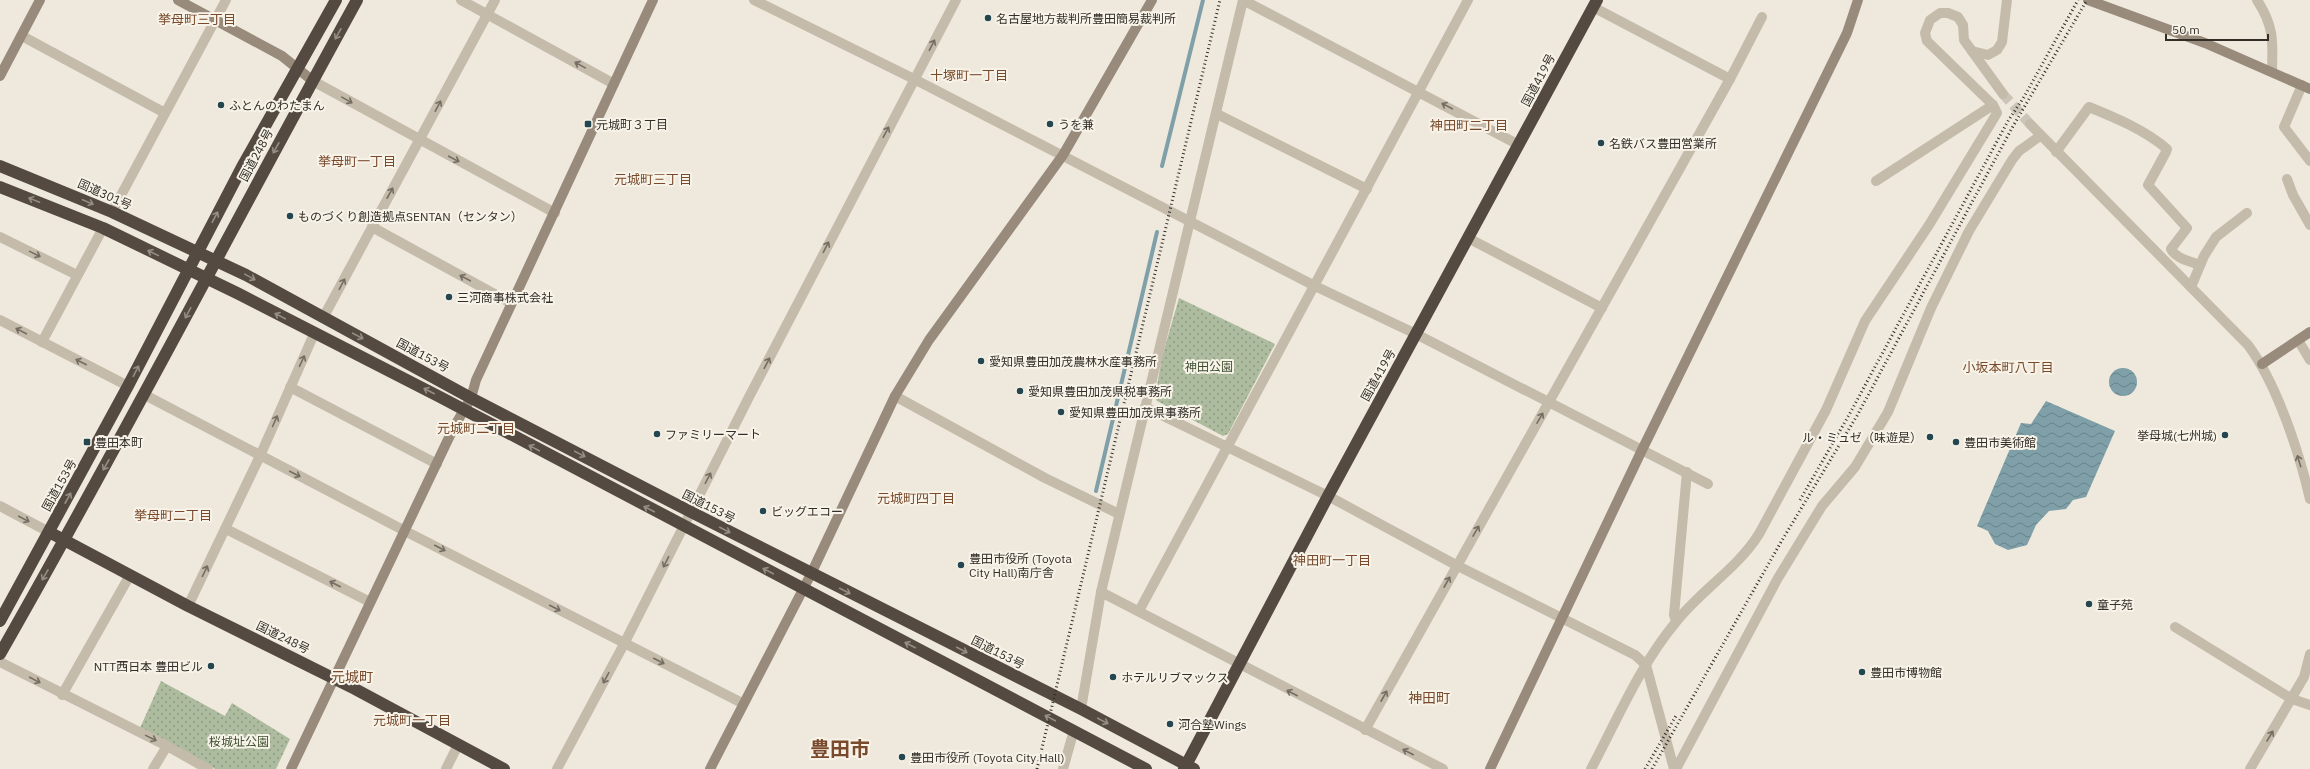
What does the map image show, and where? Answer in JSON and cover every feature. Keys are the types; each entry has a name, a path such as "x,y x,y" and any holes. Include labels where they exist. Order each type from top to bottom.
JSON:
{"highway":[{"name":"国道248号","path":"197,251 296,68 336,0"},
{"name":"国道248号","path":"215,260 357,0"},
{"name":"国道419号","path":"1188,768 1238,664 1595,4"},
{"name":"国道301号","path":"0,166 112,212 197,251"},
{"path":"0,187 103,228 440,397 463,411 1146,769"},
{"name":"国道153号","path":"0,621 128,386 197,251 246,275 471,398 811,574 1081,709 1188,768"},
{"path":"0,654 65,541 145,395 215,260"},
{"name":"国道248号","path":"49,532 188,606 335,679 504,769"}],"street":[{"path":"0,76 40,0"},
{"path":"178,0 282,56 313,80 419,140 555,213"},
{"path":"112,212 226,0"},
{"path":"461,0 614,84"},
{"path":"323,318 495,0"},
{"path":"291,769 335,679 370,602 463,411 471,398 476,380 511,303 555,213 653,0"},
{"path":"754,0 914,79 1190,220 1315,286 1416,334 1708,484"},
{"path":"557,769 624,644 956,0"},
{"path":"710,769 742,703 811,574 895,396 929,340 1063,155 1152,0"},
{"path":"1081,709 1100,592 1217,114 1243,0 1519,144"},
{"path":"1139,611 1368,189 1468,0"},
{"path":"1490,769 1642,450 1847,33 1858,0"},
{"path":"1972,51 1988,55 1997,50 2002,42 2007,0"},
{"path":"2088,0 2162,26 2272,71 2306,87 2284,127 2310,161"},
{"path":"2257,0 2267,15 2272,31 2272,71"},
{"path":"1595,4 1730,79"},
{"path":"1591,769 1646,665 1676,621 1748,551 1759,534 1826,410 1865,321 1929,225 1997,113 1993,105 1927,41 1925,33 1926,27 1940,13 1948,13 1958,17 1963,26 1964,40 2003,94"},
{"path":"1365,730 1456,565 1730,79 1762,17"},
{"path":"22,36 165,113"},
{"path":"1876,181 1993,105"},
{"path":"2056,152 2089,107 2144,132 2159,142 2167,149 2148,185 2187,228 2171,249 2182,258 2200,265"},
{"path":"1217,114 1368,189"},
{"path":"2030,124 2040,136 2248,345 2262,364 2276,395 2299,458 2310,499"},
{"path":"1675,769 1778,578 1822,506 1855,467 1888,412 1931,308 1969,231 2012,160 2019,151 2040,136"},
{"path":"2287,179 2293,195 2310,225"},
{"path":"2191,287 2204,256 2216,237 2247,213"},
{"path":"372,227 511,303"},
{"path":"42,342 103,228"},
{"path":"0,237 77,275"},
{"path":"1468,238 1602,308"},
{"path":"0,320 128,386"},
{"path":"2262,364 2310,332"},
{"path":"188,606 260,456 314,334"},
{"path":"2298,340 2310,360"},
{"path":"290,387 437,464"},
{"path":"145,395 624,644 742,703"},
{"path":"895,396 1045,478 1119,514"},
{"path":"1145,407 1328,496 1456,565 1635,655 1646,665 1675,769"},
{"path":"1676,621 1674,615 1687,472"},
{"path":"0,506 49,532"},
{"path":"226,529 370,602"},
{"path":"62,695 130,575"},
{"path":"1100,592 1443,769"},
{"path":"2174,627 2292,699 2310,705"},
{"path":"2250,769 2304,677 2310,654"},
{"path":"0,662 62,695 166,746 208,769"},
{"path":"1063,769 1074,730"},
{"path":"446,769 458,745"},
{"path":"153,769 166,746"}],"green space":[{"name":"神田公園","path":"1179,298 1275,344 1228,434 1223,436 1157,401 1155,397 1162,357"},
{"name":"桜城址公園","path":"161,681 225,716 232,703 290,739 276,769 215,769 140,728"}],"water":[{"path":"2123,368 2133,372 2137,382 2133,392 2123,396 2113,392 2109,382 2113,372"},
{"path":"2046,401 2115,431 2086,497 2073,500 2066,509 2049,511 2036,525 2027,545 2008,550 1995,544 1988,531 1977,526 2021,423 2031,424"}],"waterway":[{"path":"1162,166 1203,0"},
{"path":"1096,491 1157,232"}],"tunnel":[{"path":"2003,94 2030,124"}],"railway":[{"path":"1037,769 1220,0"},
{"path":"1800,500 1849,415 2008,121 2024,97 2078,0"},
{"path":"1652,769 1781,542 1858,414 2012,128 2087,0"},
{"path":"1645,769 1677,714"}],"place":[{"name":"名古屋地方裁判所豊田簡易裁判所","path":"988,18"},
{"name":"ふとんのわたまん","path":"221,105"},
{"name":"元城町３丁目","path":"588,124"},
{"name":"うを兼","path":"1050,124"},
{"name":"名鉄バス豊田営業所","path":"1601,143"},
{"name":"ものづくり創造拠点SENTAN（センタン）","path":"290,216"},
{"name":"三河商事株式会社","path":"449,297"},
{"name":"愛知県豊田加茂農林水産事務所","path":"981,361"},
{"name":"愛知県豊田加茂県税事務所","path":"1020,391"},
{"name":"愛知県豊田加茂県事務所","path":"1061,412"},
{"name":"ファミリーマート","path":"657,434"},
{"name":"挙母城(七州城)","path":"2225,435"},
{"name":"ル・ミュゼ（味遊是）","path":"1930,437"},
{"name":"豊田本町","path":"87,442"},
{"name":"豊田市美術館","path":"1956,442"},
{"name":"ビッグエコー","path":"763,511"},
{"name":"豊田市役所 (Toyota City Hall)南庁舎","path":"961,565"},
{"name":"童子苑","path":"2089,604"},
{"name":"NTT西日本 豊田ビル","path":"211,666"},
{"name":"豊田市博物館","path":"1862,672"},
{"name":"ホテルリブマックス","path":"1113,677"},
{"name":"河合塾Wings","path":"1170,724"},
{"name":"豊田市役所 (Toyota City Hall)","path":"902,757"}],"district":[{"name":"挙母町三丁目","path":"197,19"},
{"name":"十塚町一丁目","path":"969,75"},
{"name":"神田町二丁目","path":"1469,125"},
{"name":"挙母町一丁目","path":"357,161"},
{"name":"元城町三丁目","path":"653,179"},
{"name":"小坂本町八丁目","path":"2008,367"},
{"name":"元城町二丁目","path":"476,428"},
{"name":"元城町四丁目","path":"916,498"},
{"name":"挙母町二丁目","path":"173,515"},
{"name":"神田町一丁目","path":"1332,560"},
{"name":"元城町","path":"352,677"},
{"name":"神田町","path":"1429,698"},
{"name":"元城町一丁目","path":"412,720"},
{"name":"豊田市","path":"840,748"}]}
